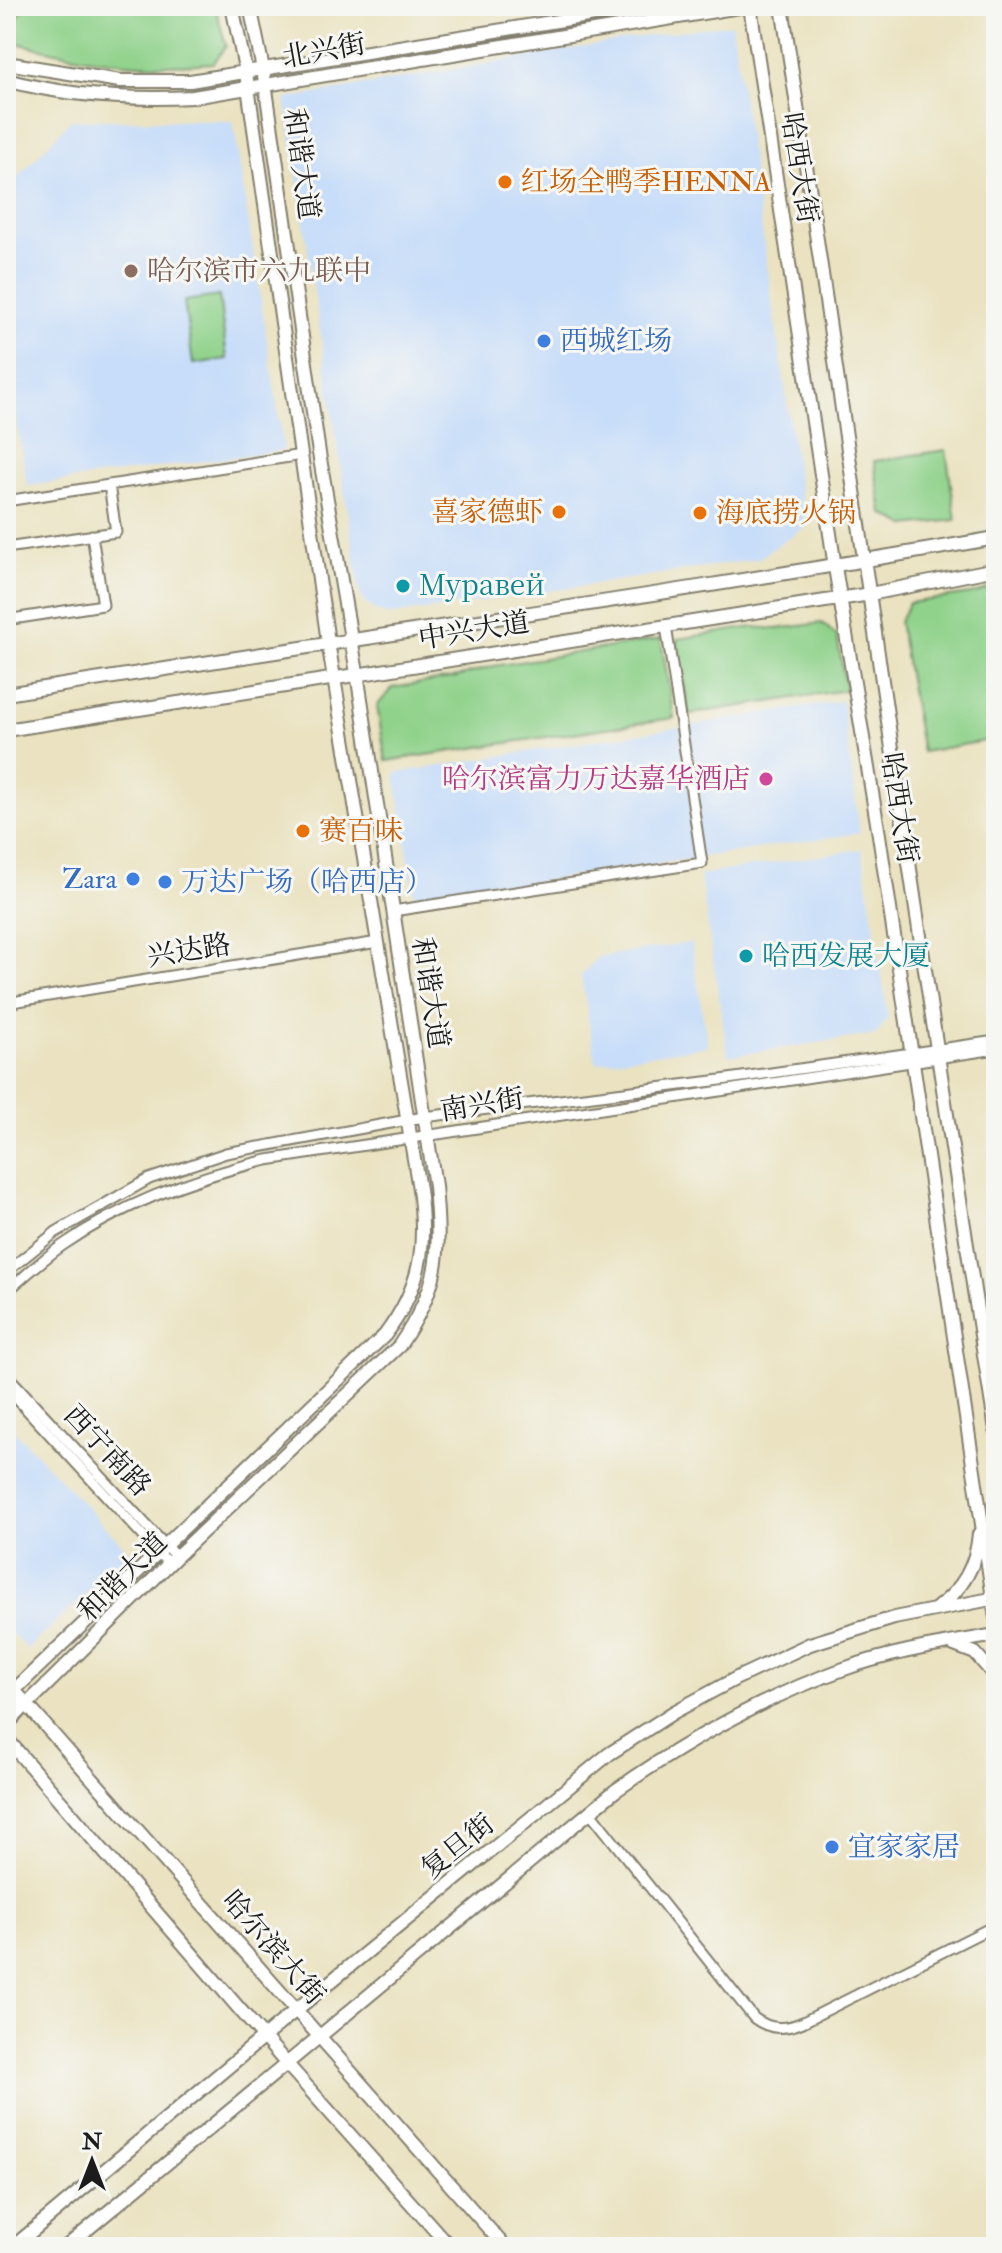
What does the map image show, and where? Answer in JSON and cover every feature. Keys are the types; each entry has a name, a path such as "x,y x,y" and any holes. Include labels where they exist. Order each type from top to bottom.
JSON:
{"main road":[{"name":"和谐大道","path":"9,1690 162,1549 385,1335 405,1306 420,1266 423,1213 328,642 246,73 232,6"},
{"name":"和谐大道","path":"6,1725 399,1346 419,1318 432,1283 439,1251 428,1136 357,673 319,453 263,69 250,6"},
{"name":"北兴街","path":"6,63 81,76 163,83 246,73 649,6"},
{"name":"北兴街","path":"6,80 97,95 148,99 193,97 748,6"},
{"name":"哈西大街","path":"748,6 913,1057 996,1618"},
{"name":"哈西大街","path":"782,6 936,1053 996,1430"},
{"name":"中兴大道","path":"6,694 351,638 835,567 996,538"},
{"name":"中兴大道","path":"6,730 870,594 996,569"},
{"path":"935,1610 959,1588 971,1571 976,1558 981,1515"},
{"name":"复旦街","path":"13,2247 609,1754 674,1712 810,1644 869,1624 995,1598"},
{"name":"复旦街","path":"66,2247 317,2036 590,1812 659,1760 717,1725 840,1670 942,1644 996,1635"},
{"path":"942,1644 961,1646 975,1653 996,1677"},
{"name":"哈尔滨大街","path":"9,1690 28,1705 505,2247"},
{"path":"6,1738 286,2063 450,2247"}],"street":[{"path":"6,501 302,455"},
{"path":"6,548 116,532 109,485"},
{"path":"6,620 103,605 92,535"},
{"path":"393,911 702,863 666,626"},
{"name":"兴达路","path":"6,1003 378,942"},
{"name":"南兴街","path":"6,1292 65,1244 123,1210 174,1187 267,1160 411,1139 996,1041"},
{"name":"南兴街","path":"936,1053 996,1049"},
{"name":"南兴街","path":"6,1272 56,1232 149,1179 226,1153 424,1117 913,1057"},
{"name":"西宁南路","path":"6,1374 173,1561"},
{"name":"西宁南路","path":"6,1387 162,1549"},
{"path":"590,1812 754,2018 769,2026 790,2027 803,2022 996,1925"}],"shaded area":[{"name":"西城红场","path":"732,24 805,527 758,559 390,615 376,611 360,595 285,99"},
{"name":"哈尔滨市六九联中","path":"71,120 233,121 284,450 27,486 6,352 6,190"},
{"path":"842,701 860,833 415,900 395,773"},
{"path":"862,849 888,1017 877,1034 728,1056 700,875"},
{"path":"691,943 708,1046 596,1063 581,976 598,957"},
{"path":"6,1422 130,1553 27,1649 6,1627"}],"green space":[{"path":"25,6 215,6 226,46 213,63 186,65 134,64 58,53 6,40 6,35"},
{"path":"219,296 227,359 193,364 184,301"},
{"path":"946,450 956,520 906,526 882,513 874,461"},
{"path":"996,585 996,739 922,752 899,622 909,603 977,593"},
{"path":"822,623 837,636 846,690 689,714 677,639 753,627 776,629"},
{"path":"661,639 674,718 386,761 377,706 392,688 457,677 494,666"}],"place":[{"name":"红场全鸭季HENNA","path":"505,182"},
{"name":"哈尔滨市六九联中","path":"131,271"},
{"name":"西城红场","path":"544,341"},
{"name":"喜家德虾","path":"559,512"},
{"name":"海底捞火锅","path":"700,513"},
{"name":"Муравей","path":"403,586"},
{"name":"哈尔滨富力万达嘉华酒店","path":"766,779"},
{"name":"赛百味","path":"303,831"},
{"name":"Zara","path":"133,879"},
{"name":"万达广场（哈西店）","path":"165,882"},
{"name":"哈西发展大厦","path":"746,956"},
{"name":"宜家家居","path":"832,1847"}]}
